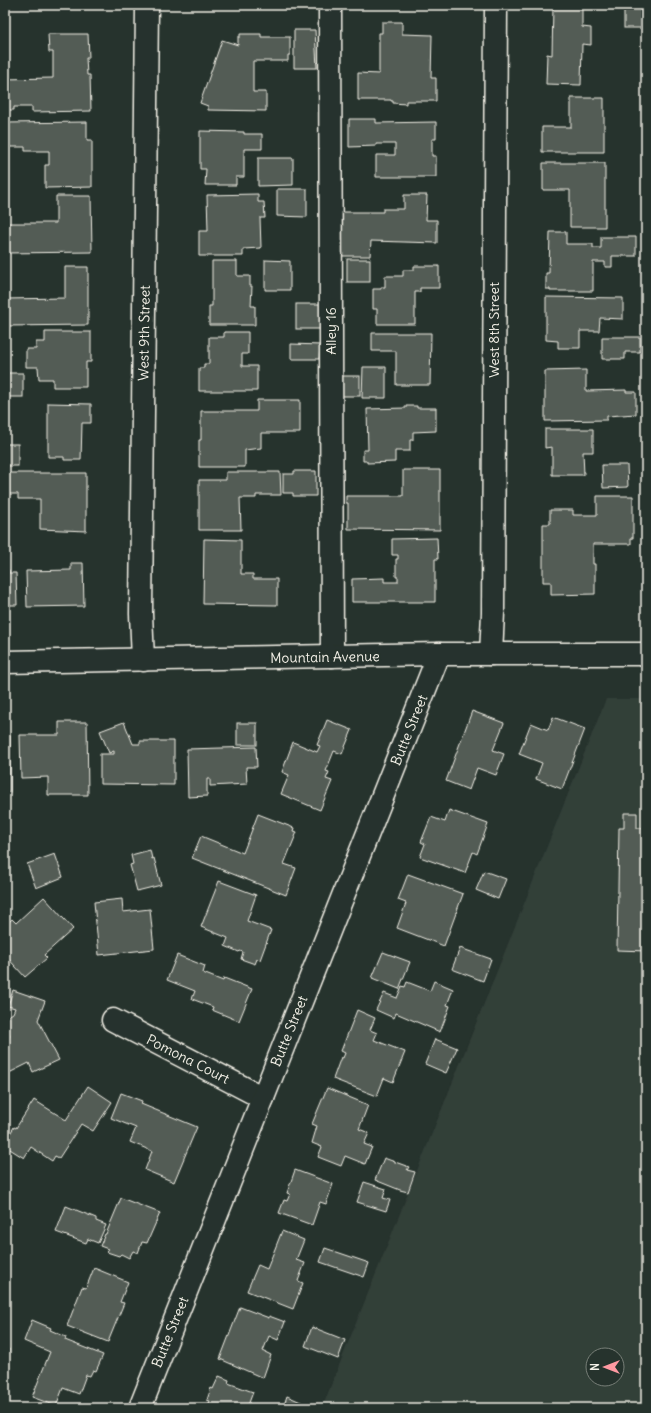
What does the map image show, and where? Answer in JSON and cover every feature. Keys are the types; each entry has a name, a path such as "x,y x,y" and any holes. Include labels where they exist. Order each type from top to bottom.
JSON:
{"street":[{"name":"West 9th Street","path":"143,660 141,614 147,5"},
{"name":"Alley 16","path":"330,5 332,656"},
{"name":"West 8th Street","path":"491,654 493,605 496,5"},
{"name":"Mountain Avenue","path":"5,662 439,654 646,654"},
{"name":"Butte Street","path":"140,1408 439,654"},
{"name":"Pomona Court","path":"113,1020 263,1098"}],"shaded area":[{"path":"606,699 646,699 646,1408 322,1408"}],"building":[{"path":"624,5 646,5 646,28 624,28"},
{"path":"553,7 582,7 582,27 591,28 591,45 582,44 581,85 546,84 547,54 552,55"},
{"path":"382,22 402,22 402,34 432,35 431,78 436,78 436,101 406,101 406,104 393,103 391,100 358,100 358,73 379,74 379,33 382,33"},
{"path":"294,30 315,30 317,68 294,68"},
{"path":"48,34 88,34 89,58 86,58 87,75 90,75 91,111 32,112 32,107 14,107 14,110 5,110 5,79 53,78 53,52 49,52"},
{"path":"240,34 261,34 261,37 290,37 290,55 288,55 288,61 253,61 253,92 266,92 266,111 208,110 208,106 200,103 222,40 238,45 238,37 240,37"},
{"path":"571,98 604,98 604,152 542,152 542,127 571,127"},
{"path":"349,119 376,119 376,123 436,122 436,139 432,139 432,156 436,156 436,177 376,177 376,155 395,155 395,144 376,144 376,146 349,147"},
{"path":"87,122 87,140 92,140 92,187 45,188 45,165 49,165 49,151 25,151 25,147 5,147 5,123"},
{"path":"200,131 262,134 262,149 244,149 244,177 236,177 236,185 205,185 206,169 200,169"},
{"path":"258,158 293,158 293,185 258,186"},
{"path":"543,163 605,163 605,227 570,227 570,190 543,190"},
{"path":"277,189 307,189 307,217 277,216"},
{"path":"258,194 258,202 264,202 265,218 260,218 261,248 243,249 243,256 199,256 199,231 208,231 207,195"},
{"path":"404,195 427,195 426,220 437,220 437,243 371,241 370,256 340,256 341,212 383,212 383,209 404,209"},
{"path":"56,196 91,196 92,252 5,253 5,223 56,223"},
{"path":"550,232 566,232 566,244 593,244 593,248 601,248 601,237 636,237 636,256 612,256 612,267 605,267 605,262 593,262 593,291 550,291 550,289 546,289 546,273 549,273"},
{"path":"347,259 370,259 370,282 347,282"},
{"path":"265,260 290,261 290,290 265,290"},
{"path":"212,261 237,261 237,276 250,276 250,286 252,286 251,306 255,306 255,325 209,325 209,306 212,306"},
{"path":"414,266 439,266 439,288 420,288 420,292 415,292 415,324 377,324 377,309 373,309 373,289 381,289 381,287 385,287 385,276 403,276 403,270 414,270"},
{"path":"65,267 88,267 88,325 5,326 5,299 65,298"},
{"path":"546,297 623,298 623,319 600,318 599,331 580,331 580,348 558,348 558,341 546,340"},
{"path":"296,304 321,304 321,329 296,329"},
{"path":"45,332 91,332 91,362 86,362 86,387 53,387 53,379 39,379 38,367 26,367 26,349 36,349 36,342 45,342"},
{"path":"224,332 248,332 248,354 242,354 242,366 257,366 257,391 199,391 199,368 204,368 204,364 209,364 209,337 224,337"},
{"path":"372,333 431,333 430,385 396,385 396,351 372,351"},
{"path":"602,337 640,337 640,352 625,352 625,359 602,359"},
{"path":"291,344 320,345 319,359 291,359"},
{"path":"363,367 386,367 386,398 362,398"},
{"path":"586,370 586,391 626,390 626,392 636,392 636,414 607,416 607,420 545,421 545,371"},
{"path":"5,373 23,373 23,397 5,397"},
{"path":"340,376 360,376 360,396 340,396"},
{"path":"257,400 300,400 300,433 261,433 261,448 245,450 245,467 199,467 201,411 257,411"},
{"path":"48,403 91,404 91,423 82,423 81,460 64,460 64,457 48,457"},
{"path":"406,406 417,406 417,408 436,408 436,431 413,432 413,440 410,440 410,451 395,451 395,462 367,463 367,461 363,461 363,450 368,450 367,409 406,408"},
{"path":"545,429 593,429 593,452 583,452 584,475 552,475 552,447 545,448"},
{"path":"5,444 18,444 18,466 5,466"},
{"path":"602,465 627,465 628,487 603,488"},
{"path":"403,470 440,470 440,530 348,529 348,503 346,503 346,496 403,496"},
{"path":"294,471 316,471 316,496 293,496 293,493 283,493 283,474 294,474"},
{"path":"226,472 280,472 281,495 256,495 256,498 240,498 241,530 199,530 199,480 226,480"},
{"path":"9,473 86,473 86,531 40,529 40,499 18,499 18,494 9,494"},
{"path":"6,475 6,500 5,500"},
{"path":"597,496 633,496 633,538 631,538 631,544 593,544 595,594 551,595 551,582 543,582 543,524 550,524 550,510 573,510 573,515 597,515"},
{"path":"437,538 438,559 435,559 435,602 352,602 352,579 384,578 384,582 398,582 398,577 396,577 396,559 398,559 398,555 392,555 392,539"},
{"path":"204,539 241,540 241,574 253,574 253,579 277,579 277,605 203,604"},
{"path":"71,563 83,563 84,606 27,607 26,571 71,570"},
{"path":"5,570 9,570 9,573 16,573 17,605 5,605"},
{"path":"472,711 504,723 493,750 504,754 496,775 477,768 469,790 446,781"},
{"path":"553,717 585,729 562,789 536,779 542,763 519,754 531,723 548,730"},
{"path":"327,720 352,730 342,754 334,751 326,771 329,772 326,779 332,781 320,810 281,794 289,775 282,772 293,742 317,752 320,746 317,745"},
{"path":"59,722 87,722 88,795 48,795 48,777 21,778 20,735 59,735"},
{"path":"124,722 133,744 140,744 140,741 174,741 174,785 100,784 100,754 114,754 114,751 109,753 100,731"},
{"path":"237,723 257,723 257,745 237,745"},
{"path":"5,736 10,736 10,792 5,792"},
{"path":"256,747 257,767 246,767 247,784 210,786 210,779 207,779 207,796 188,797 187,749"},
{"path":"449,810 488,824 477,854 473,852 465,873 420,857 425,844 421,842 431,817 445,822"},
{"path":"624,813 637,813 637,828 646,828 646,951 617,950 619,828 624,828"},
{"path":"258,814 294,828 293,831 297,832 284,864 296,868 286,895 192,858 201,836 243,853"},
{"path":"150,850 152,859 154,858 161,885 137,891 130,865 133,864 131,855"},
{"path":"55,854 63,877 36,888 27,864"},
{"path":"484,871 506,879 498,899 476,890"},
{"path":"408,874 463,894 444,946 397,928 406,903 398,900"},
{"path":"219,881 256,895 247,921 271,930 260,960 257,959 255,964 241,959 243,952 239,952 225,946 228,938 201,927"},
{"path":"44,897 73,929 44,955 47,958 25,977 5,955 5,926 12,919 16,923"},
{"path":"122,899 123,912 150,909 154,949 99,955 94,902"},
{"path":"460,948 491,959 483,981 452,969"},
{"path":"383,952 410,962 399,989 372,978"},
{"path":"177,955 205,966 203,973 223,981 224,978 252,989 239,1021 212,1010 213,1007 192,999 195,991 167,980"},
{"path":"434,981 453,989 447,1005 450,1006 440,1032 396,1013 394,1018 376,1010 384,993 397,998 402,986 405,987 407,982 430,991"},
{"path":"13,990 45,1001 38,1020 59,1060 33,1072 29,1063 5,1075 5,1039 10,1036 5,1026 5,1018 13,1013 15,1008 8,1006"},
{"path":"357,1010 375,1018 370,1030 377,1033 374,1040 405,1052 393,1082 384,1078 377,1096 333,1079 341,1057 343,1058 345,1053 341,1051"},
{"path":"435,1039 457,1048 446,1073 425,1064"},
{"path":"88,1086 112,1102 93,1131 81,1124 59,1158 55,1156 52,1161 31,1147 24,1158 5,1146 5,1142 14,1127 16,1128 34,1100 66,1120"},
{"path":"327,1088 368,1105 359,1129 369,1133 364,1144 372,1147 365,1164 345,1156 341,1166 318,1157 322,1147 312,1143 317,1126 312,1124"},
{"path":"121,1093 142,1101 141,1104 197,1127 174,1182 145,1170 152,1151 130,1142 136,1128 111,1118"},
{"path":"384,1158 409,1167 407,1170 415,1172 408,1192 375,1180"},
{"path":"295,1170 333,1184 326,1204 320,1202 312,1225 279,1213 284,1200 287,1201 290,1194 287,1193"},
{"path":"364,1182 386,1189 383,1198 390,1200 386,1211 357,1202"},
{"path":"121,1198 160,1213 147,1243 142,1242 138,1253 133,1251 129,1258 121,1254 119,1256 107,1252 108,1249 100,1246"},
{"path":"66,1206 96,1218 96,1221 106,1225 98,1243 88,1239 86,1243 56,1232"},
{"path":"282,1231 304,1240 296,1260 305,1263 298,1281 303,1283 293,1309 247,1291 258,1265 267,1269"},
{"path":"325,1248 369,1263 364,1277 320,1262"},
{"path":"94,1268 128,1282 120,1302 124,1303 108,1342 67,1326 82,1287 86,1288"},
{"path":"240,1307 269,1318 269,1316 285,1322 278,1340 269,1336 263,1351 271,1355 263,1378 220,1359"},
{"path":"32,1320 51,1328 50,1330 66,1337 65,1340 103,1355 96,1371 93,1370 90,1376 86,1375 79,1394 63,1388 56,1406 32,1397 50,1352 24,1341"},
{"path":"312,1327 345,1340 338,1359 305,1346"},
{"path":"5,1349 9,1349 7,1376 5,1375"},
{"path":"219,1376 229,1380 228,1383 253,1392 247,1408 207,1408 210,1401 207,1400 211,1388 213,1389"},
{"path":"287,1396 310,1406 309,1408 283,1408"}]}
